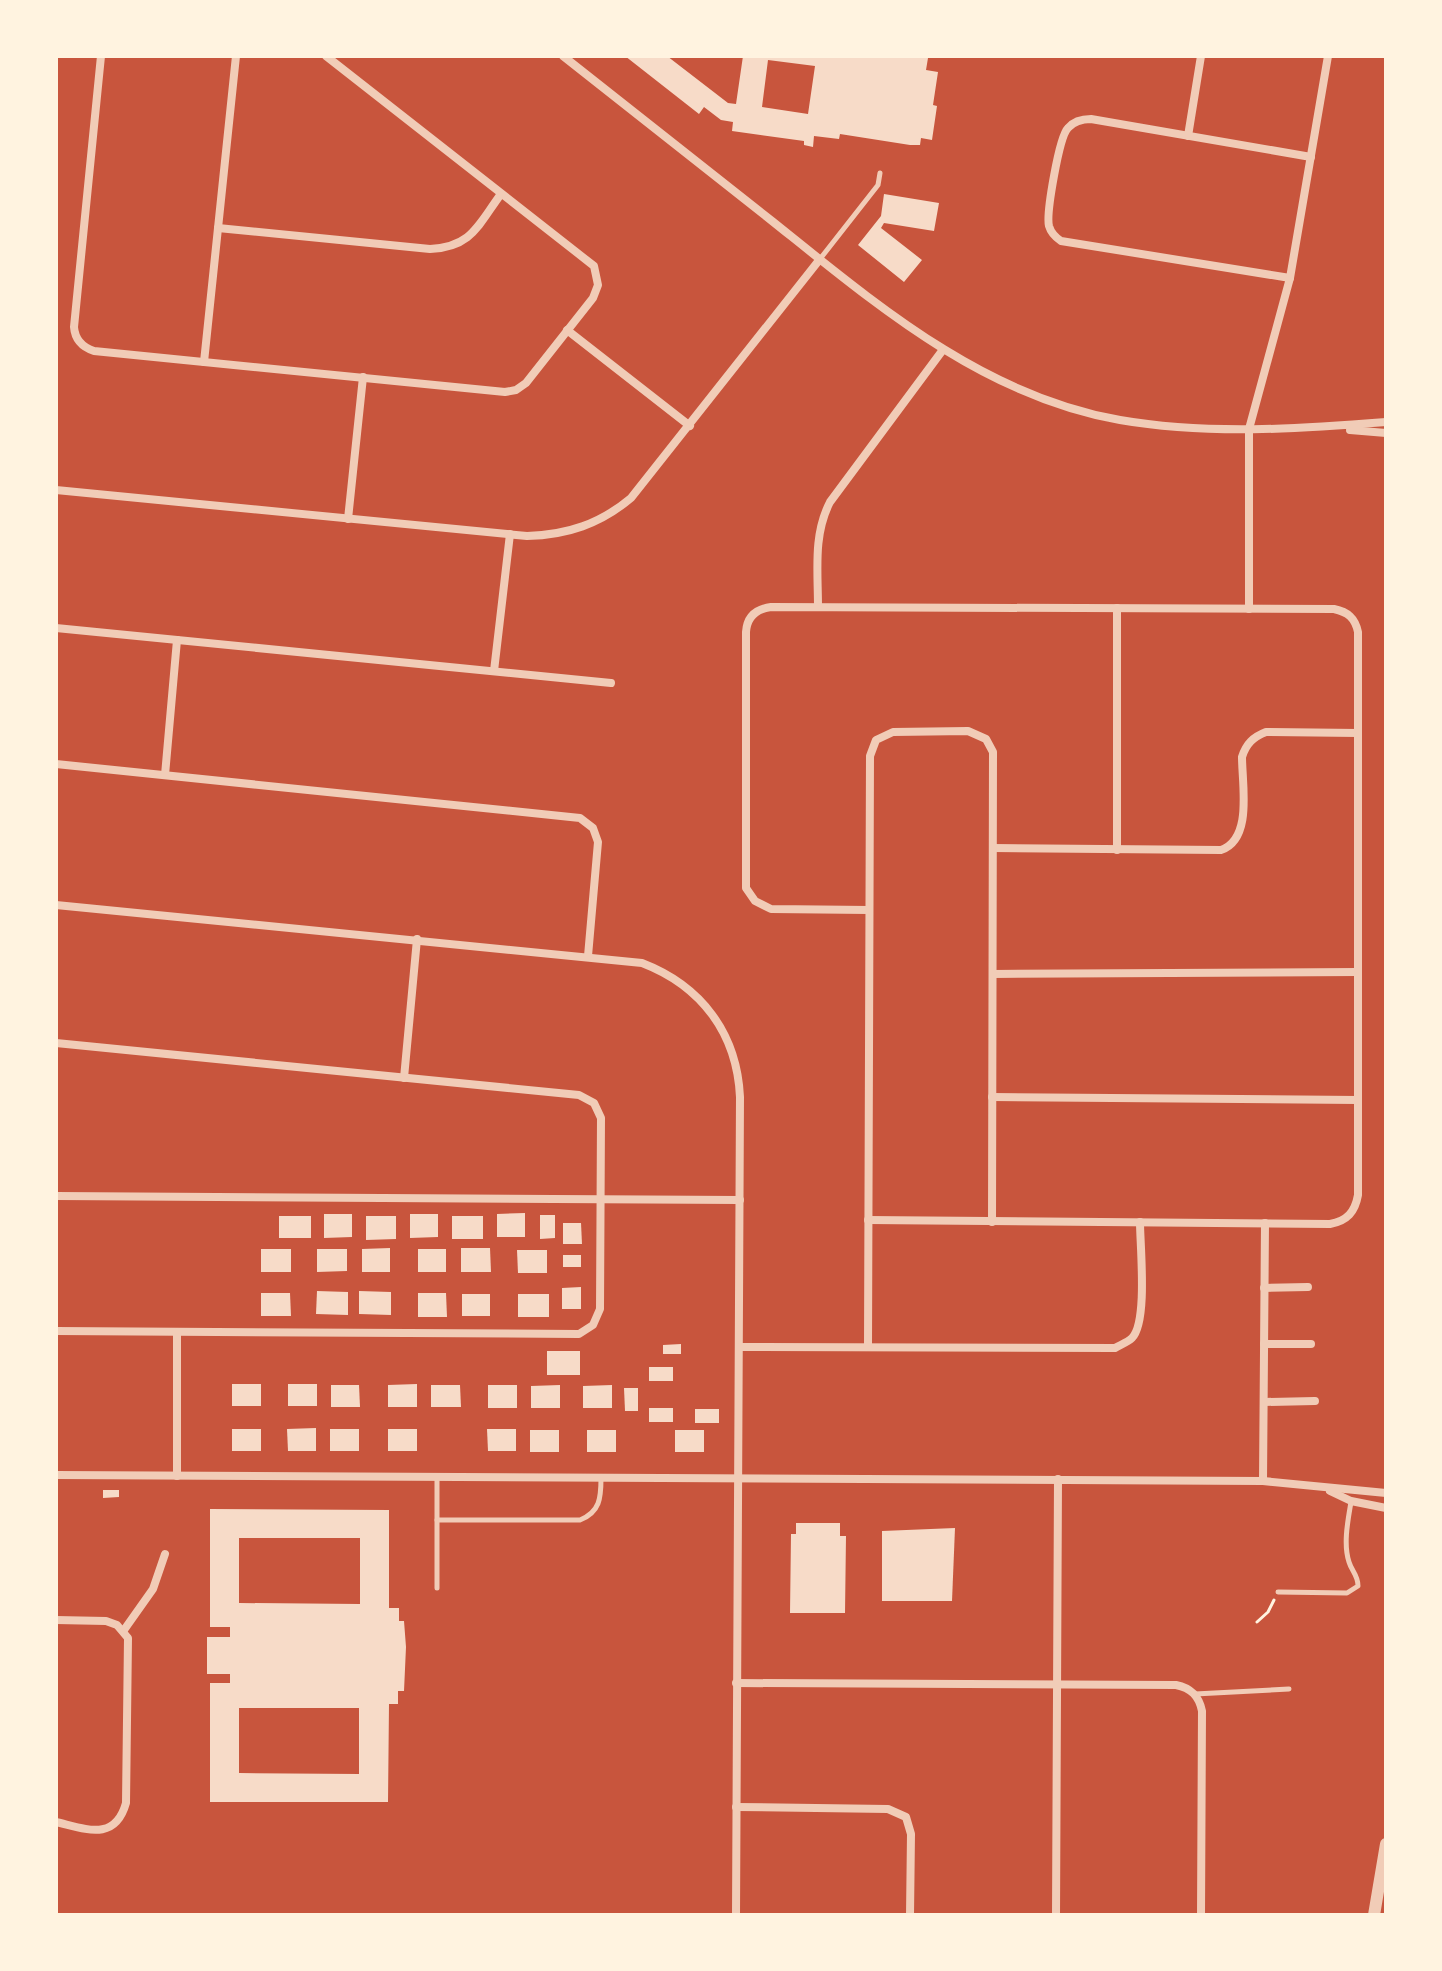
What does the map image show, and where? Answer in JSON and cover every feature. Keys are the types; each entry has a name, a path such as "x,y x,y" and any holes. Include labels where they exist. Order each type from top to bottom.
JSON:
{"street":[{"path":"101,56 74,333 83,346 94,351 511,391 526,383 596,292 597,271 590,261 326,56"},
{"path":"204,362 236,56"},
{"path":"563,56 942,351 1012,386 1064,405 1120,420 1249,429 1386,422"},
{"path":"1188,136 1201,56"},
{"path":"1249,609 1249,429 1290,278 1328,56"},
{"path":"1290,278 1066,243 1052,233 1048,219 1063,136 1076,122 1091,119 1311,157"},
{"path":"218,228 430,249 449,248 461,244 474,232 501,194"},
{"path":"56,490 510,534 560,533 606,517 631,498 820,259"},
{"path":"567,330 690,426"},
{"path":"818,607 818,531 821,519 830,502 942,351"},
{"path":"348,519 363,377"},
{"path":"1329,427 1386,433"},
{"path":"494,671 510,534"},
{"path":"868,1220 1330,1224 1342,1221 1353,1211 1358,1195 1358,632 1354,619 1334,609 764,608 753,615 746,626 746,888 755,901 771,909 869,910"},
{"path":"1117,608 1117,850"},
{"path":"56,628 611,683"},
{"path":"165,775 177,640"},
{"path":"868,1347 870,756 873,744 881,736 893,732 968,731 986,739 994,758 992,1222"},
{"path":"993,848 1214,851 1227,848 1241,832 1242,757 1249,742 1266,732 1358,733"},
{"path":"56,764 580,818 593,828 598,842 588,956"},
{"path":"56,905 642,963 659,969 690,989 715,1016 731,1047 739,1080 736,1915"},
{"path":"404,1078 417,939"},
{"path":"993,974 1358,972"},
{"path":"56,1043 579,1095 590,1100 599,1110 601,1118 600,1309 593,1325 579,1334 56,1331"},
{"path":"992,1097 1358,1100"},
{"path":"56,1196 740,1200"},
{"path":"739,1347 1115,1348 1132,1339 1138,1329 1141,1311 1140,1222"},
{"path":"1263,1481 1265,1223"},
{"path":"1264,1288 1308,1287"},
{"path":"177,1332 177,1476"},
{"path":"1264,1344 1311,1344"},
{"path":"1264,1402 1315,1401"},
{"path":"56,1475 1263,1481 1386,1493"},
{"path":"1056,1915 1058,1479"},
{"path":"1326,1489 1351,1501 1386,1508"},
{"path":"124,1630 158,1580 165,1554"},
{"path":"56,1620 106,1621 124,1630 128,1638 129,1663 126,1803 122,1815 115,1826 101,1830 56,1822"},
{"path":"736,1683 1176,1685 1195,1694 1202,1711 1201,1915"},
{"path":"736,1807 888,1809 906,1817 911,1834 910,1915"},
{"path":"1374,1915 1386,1844"}],"lane":[{"path":"820,259 878,185 880,173"},
{"path":"437,1477 437,1588"},
{"path":"437,1520 580,1520 592,1515 599,1504 601,1477"},
{"path":"1278,1592 1347,1593 1358,1586 1358,1576 1349,1563 1347,1546 1351,1501"},
{"path":"1195,1694 1289,1689"}],"path":[{"path":"1257,1622 1268,1612 1278,1592"}],"building":[{"path":"625,56 667,56 728,103 736,104 743,56 912,56 928,58 926,70 938,72 932,140 921,138 920,145 840,134 839,139 814,136 813,147 804,145 804,141 732,131 733,122 721,120 704,107 699,114","holes":["768,60 815,66 808,114 762,107"]},
{"path":"884,194 939,203 934,231 884,223 881,228 922,260 904,282 858,245 881,216"},
{"path":"525,1213 525,1237 497,1237 497,1214"},
{"path":"324,1214 352,1214 352,1237 324,1238"},
{"path":"410,1214 438,1214 438,1237 410,1238"},
{"path":"540,1215 555,1215 555,1238 540,1239"},
{"path":"279,1216 311,1216 311,1238 279,1238"},
{"path":"366,1216 396,1216 396,1239 366,1240"},
{"path":"452,1216 483,1216 483,1239 452,1239"},
{"path":"563,1223 581,1223 582,1244 563,1244"},
{"path":"390,1248 390,1272 362,1272 362,1249"},
{"path":"461,1248 490,1248 491,1272 461,1272"},
{"path":"261,1249 291,1249 291,1272 261,1272"},
{"path":"317,1249 347,1249 347,1271 317,1272"},
{"path":"418,1249 446,1249 446,1272 418,1272"},
{"path":"517,1250 547,1250 547,1273 518,1273"},
{"path":"563,1255 581,1255 581,1267 563,1267"},
{"path":"581,1287 581,1309 562,1309 562,1288"},
{"path":"317,1291 348,1292 348,1315 316,1314"},
{"path":"359,1291 391,1292 391,1315 359,1314"},
{"path":"261,1293 290,1293 291,1316 261,1316"},
{"path":"418,1293 446,1293 447,1317 418,1317"},
{"path":"462,1294 490,1294 490,1316 462,1316"},
{"path":"518,1294 549,1294 549,1317 518,1317"},
{"path":"681,1344 681,1354 663,1354 663,1345"},
{"path":"547,1351 580,1351 580,1375 547,1375"},
{"path":"649,1367 673,1367 673,1381 649,1381"},
{"path":"232,1384 261,1384 261,1406 232,1406"},
{"path":"288,1384 317,1384 317,1406 288,1406"},
{"path":"417,1384 417,1407 388,1407 388,1385"},
{"path":"331,1385 359,1385 360,1407 331,1407"},
{"path":"431,1385 460,1385 461,1407 431,1407"},
{"path":"488,1385 517,1385 517,1408 488,1408"},
{"path":"560,1385 560,1408 531,1408 531,1386"},
{"path":"612,1385 612,1408 583,1408 583,1386"},
{"path":"624,1388 638,1388 638,1411 625,1411"},
{"path":"649,1408 673,1408 673,1422 649,1422"},
{"path":"695,1409 719,1409 719,1423 695,1423"},
{"path":"316,1428 316,1451 288,1451 287,1429"},
{"path":"232,1429 261,1429 261,1451 232,1451"},
{"path":"330,1429 359,1429 359,1451 330,1451"},
{"path":"388,1429 417,1429 417,1451 388,1451"},
{"path":"487,1429 516,1429 516,1451 488,1451"},
{"path":"530,1430 559,1430 559,1452 530,1452"},
{"path":"587,1430 616,1430 616,1452 587,1452"},
{"path":"675,1430 704,1430 704,1452 675,1452"},
{"path":"103,1490 119,1490 119,1497 103,1498"},
{"path":"210,1509 389,1510 389,1608 399,1608 399,1621 404,1621 406,1647 404,1691 398,1691 398,1704 389,1704 388,1802 210,1802 210,1683 230,1683 230,1674 207,1674 207,1637 230,1637 230,1627 210,1627","holes":["239,1538 360,1538 360,1604 239,1603","239,1708 359,1708 359,1774 239,1773"]},
{"path":"796,1523 840,1523 840,1536 846,1536 845,1613 790,1613 791,1534 796,1534"},
{"path":"955,1528 952,1601 882,1601 882,1531"}]}
